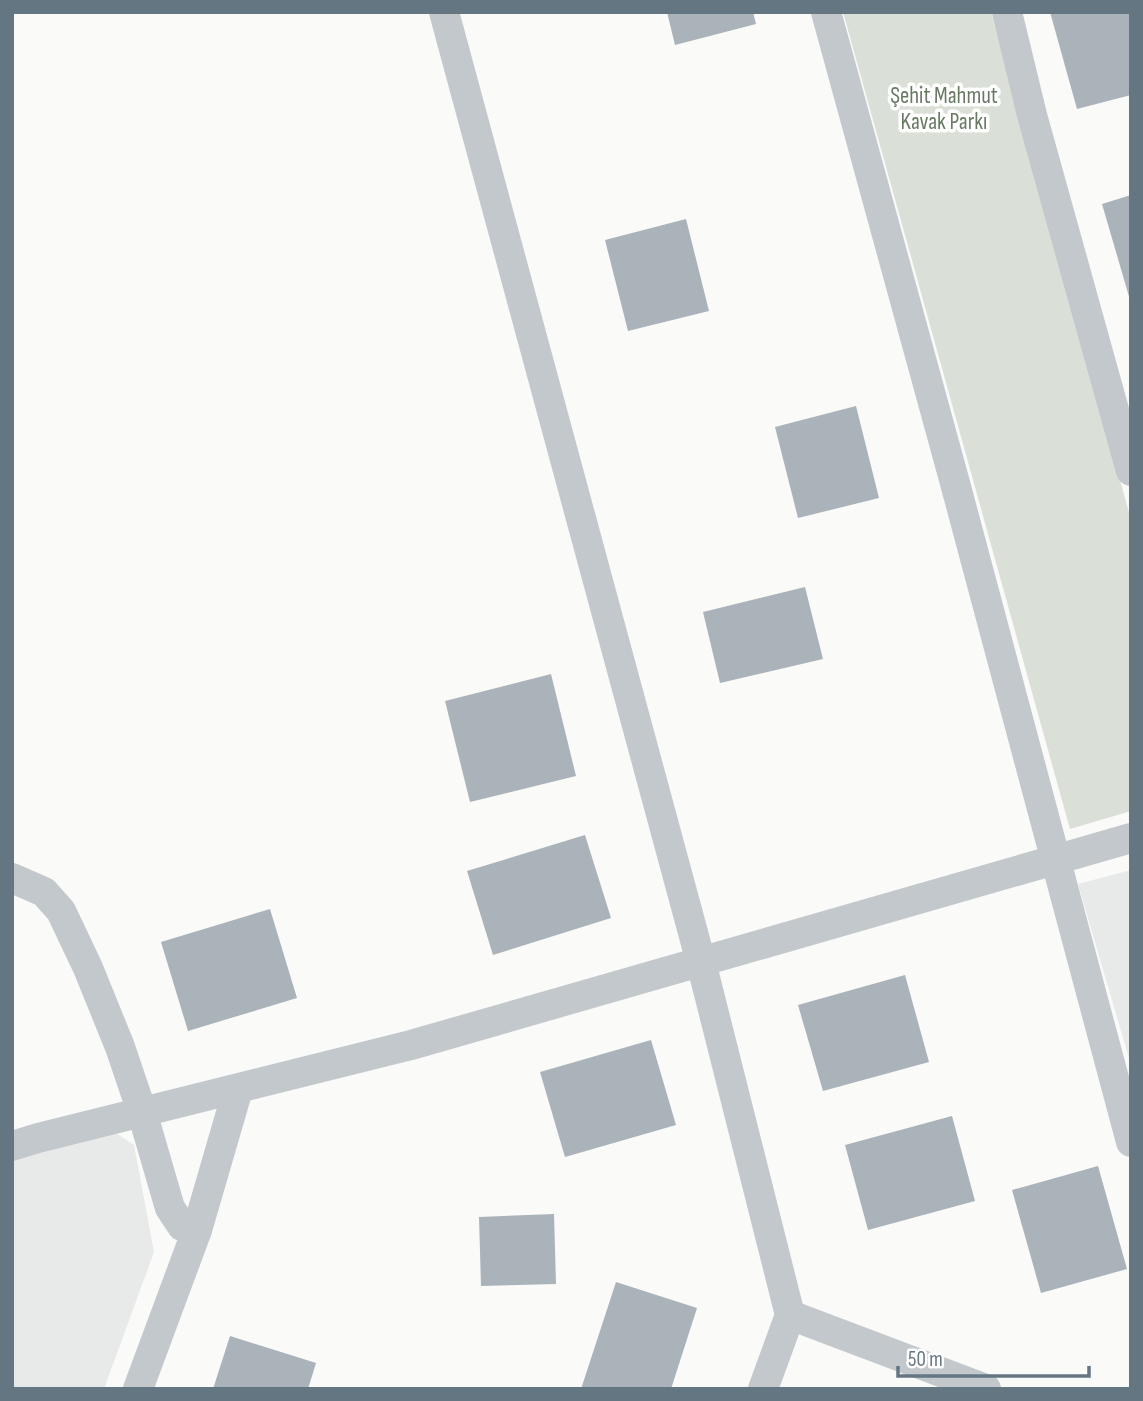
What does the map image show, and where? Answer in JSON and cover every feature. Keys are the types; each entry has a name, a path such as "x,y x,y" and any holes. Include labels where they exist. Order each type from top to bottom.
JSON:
{"street":[{"path":"444,12 701,962 790,1315 763,1389"},
{"path":"826,12 1131,1142"},
{"path":"1007,12 1032,115 1131,471"},
{"path":"12,1146 411,1045 1131,838"},
{"path":"13,874 44,892 61,911 120,1047 173,1216 182,1226 197,1230"},
{"path":"138,1389 197,1230 238,1089"},
{"path":"790,1315 948,1382 986,1389"}],"shaded area":[{"path":"1131,870 1131,1065 1078,884"},
{"path":"111,1130 134,1145 154,1252 104,1389 12,1389 12,1160"}],"green space":[{"name":"Şehit Mahmut Kavak Parkı","path":"843,12 991,12 1131,520 1131,811 1070,829"}],"building":[{"path":"667,12 753,12 756,24 675,45"},
{"path":"1050,12 1131,12 1131,95 1077,109"},
{"path":"1131,195 1131,300 1130,300 1102,204"},
{"path":"686,219 709,311 628,331 605,240"},
{"path":"856,406 879,498 798,518 775,427"},
{"path":"805,587 823,659 720,683 703,612"},
{"path":"551,674 576,776 470,802 445,701"},
{"path":"585,835 611,918 493,955 467,871"},
{"path":"270,909 297,998 188,1031 161,942"},
{"path":"905,975 929,1062 823,1091 798,1005"},
{"path":"651,1040 676,1125 565,1157 540,1072"},
{"path":"952,1116 975,1201 868,1230 845,1145"},
{"path":"1098,1166 1127,1269 1041,1293 1012,1190"},
{"path":"554,1214 556,1284 481,1286 479,1217"},
{"path":"616,1282 697,1308 671,1389 581,1389"},
{"path":"230,1336 316,1363 308,1389 213,1389"}]}
